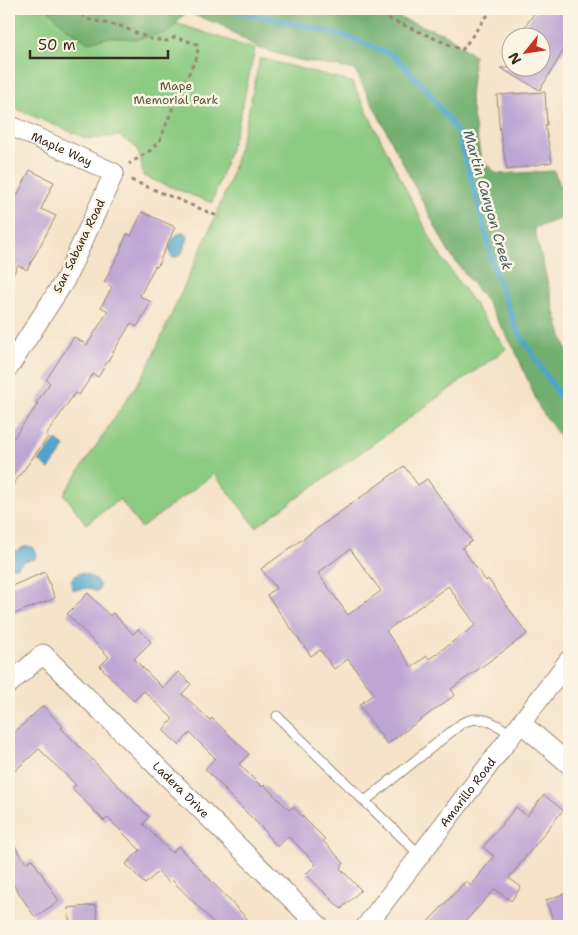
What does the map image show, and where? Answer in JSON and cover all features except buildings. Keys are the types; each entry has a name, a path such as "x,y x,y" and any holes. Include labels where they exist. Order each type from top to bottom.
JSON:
{"street":[{"name":"Maple Way","path":"9,125 114,173"},
{"name":"San Sabana Road","path":"9,368 65,280 114,173"},
{"name":"Ladera Drive","path":"9,684 43,654 319,926"},
{"name":"Amarillo Road","path":"366,926 569,660"},
{"path":"517,729 569,764"}],"lane":[{"path":"277,716 420,855"},
{"path":"365,801 462,723 470,719 479,718 517,729"}],"path":[{"path":"76,9 86,19 120,26 151,39 167,41 175,38 197,44 198,55 176,100 160,140 151,150 114,173"},
{"path":"366,9 462,50 492,9"},
{"path":"114,173 220,217"}],"green space":[{"name":"Mape Memorial Park","path":"9,9 133,9 255,49 238,125 212,203 143,176 141,160 136,147 119,136 88,139 9,106"},
{"path":"48,9 381,9 447,35 474,56 470,98 481,160 498,174 554,171 569,206 569,216 534,228 569,359 569,449 540,409 515,350 486,301 449,253 355,70 299,60 258,48 221,25 186,12 169,32 137,39 111,37 87,42 63,25"},
{"path":"260,58 352,82 437,251 506,349 256,527 214,474 141,528 120,499 86,524 64,494 147,369 210,229 229,183 246,123"}],"water":[{"path":"181,232 188,236 187,241 181,255 173,258 170,252 171,244"},
{"path":"56,440 65,447 49,469 39,461"},
{"path":"27,546 33,547 37,554 35,559 24,561 17,567 11,567 9,562 10,555"},
{"path":"80,573 97,581 100,586 98,591 89,588 74,590 71,587 72,578"}],"waterway":[{"name":"Martin Canyon Creek","path":"225,9 352,38 394,56 426,88 458,133 480,209 494,269 516,328 569,411"}]}
